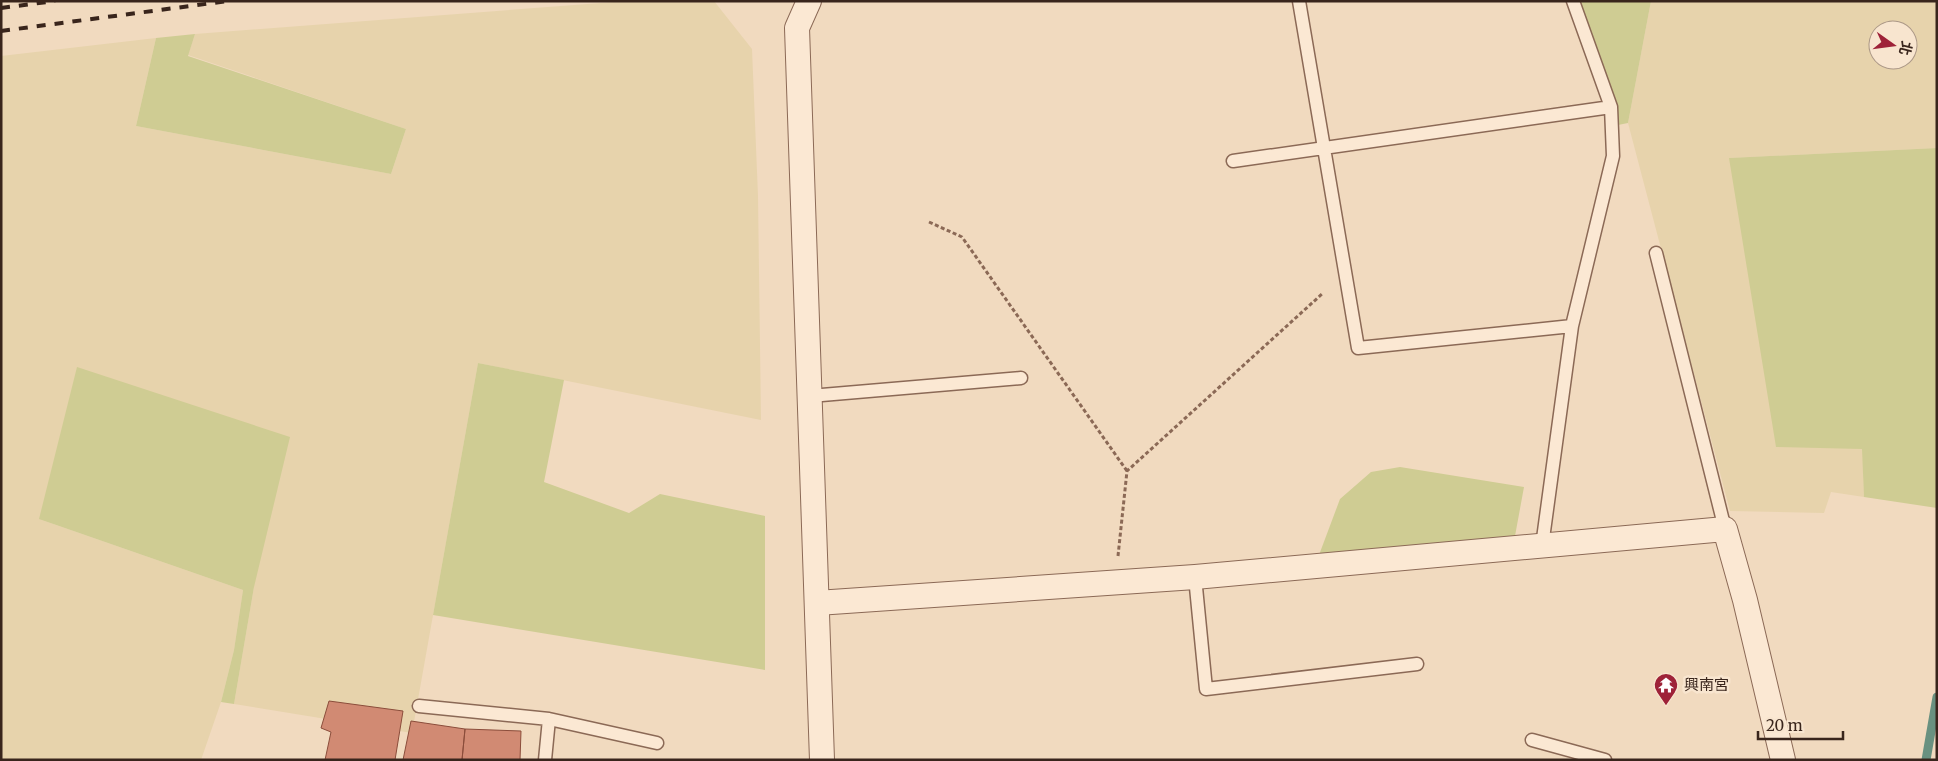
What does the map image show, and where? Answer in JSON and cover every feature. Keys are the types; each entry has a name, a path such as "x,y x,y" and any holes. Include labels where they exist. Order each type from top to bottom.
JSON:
{"street":[{"path":"809,1 797,28 822,759"},
{"path":"817,603 1195,577 1724,530 1745,600 1783,760"}],"lane":[{"path":"1298,1 1358,348 1572,326"},
{"path":"1542,546 1572,326 1614,156 1611,107 1573,1"},
{"path":"1233,161 1611,107"},
{"path":"1656,253 1724,530"},
{"path":"810,396 1021,378"},
{"path":"1195,577 1206,689 1416,664"},
{"path":"418,706 549,719 657,743"},
{"path":"545,760 549,719"},
{"path":"1532,740 1605,760"},
{"path":"822,759 829,760"}],"path":[{"path":"929,222 962,237 1127,471 1116,582"},
{"path":"1127,471 1322,294"}],"shaded area":[{"path":"627,1 714,1 752,49 758,196 761,420 478,363 412,733 234,704 254,587 39,519 243,590 234,650 221,702 201,760 1,760 1,56 156,38 136,126 391,174 406,129 188,55 195,34"},
{"path":"1574,1 1651,1 1628,123 1613,126"},
{"path":"1651,1 1937,1 1937,148 1729,158 1863,448 1864,497 1831,492 1824,513 1730,511 1628,123"},
{"path":"195,34 188,56 406,129 391,174 136,126 156,38"},
{"path":"1937,148 1937,508 1864,497 1862,449 1776,447 1729,158"},
{"path":"478,363 564,380 544,482 629,513 660,494 765,516 765,670 433,615"},
{"path":"77,367 290,437 254,587 234,704 221,702 234,650 243,590 39,519"},
{"path":"1400,467 1524,487 1515,536 1319,555 1340,499 1371,472"}],"building":[{"path":"329,701 403,711 395,760 325,760 331,732 321,728"},
{"path":"411,721 465,729 462,760 403,760"},
{"path":"465,729 521,731 520,760 462,760"}],"waterway":[{"path":"1926,760 1937,697"}],"railway":[{"path":"1,8 55,1"},
{"path":"1,31 228,1"}],"place":[{"name":"興南宮","path":"1666,706"}]}
